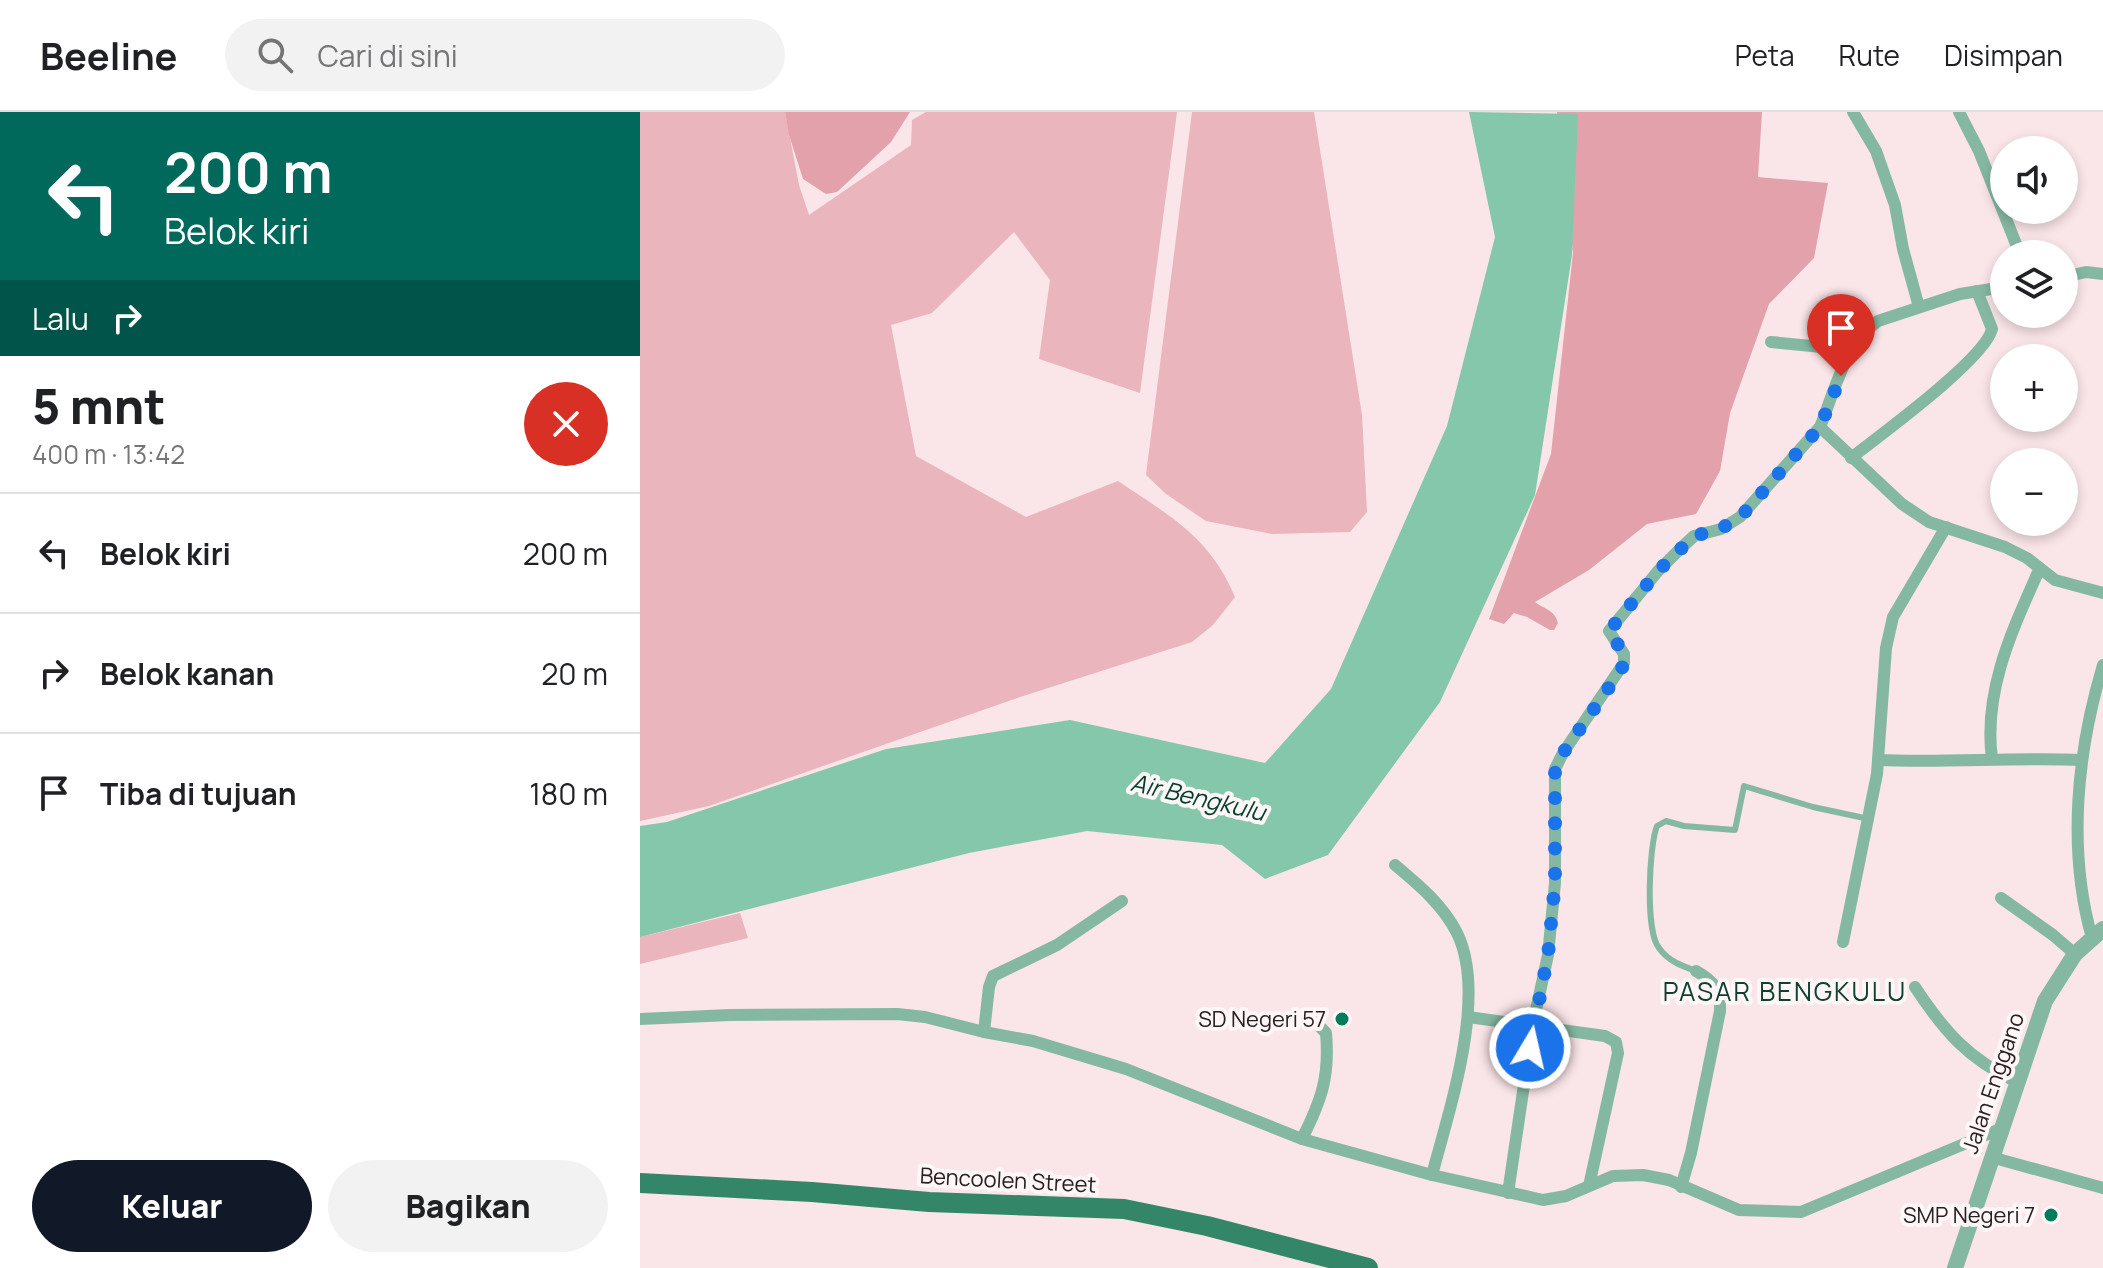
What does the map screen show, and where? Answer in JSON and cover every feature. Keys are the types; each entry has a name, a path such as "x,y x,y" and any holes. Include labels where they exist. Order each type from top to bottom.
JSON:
{"main road":[{"name":"Bencoolen Street","path":"640,1183 929,1202 1124,1209 1207,1226 1368,1268"}],"street":[{"path":"1853,112 1876,151 1895,205 1919,307"},
{"path":"1959,112 1979,151 2014,240"},
{"path":"2078,274 2103,274"},
{"path":"1508,1193 1533,1024 1548,955 1555,883 1555,769 1622,669 1624,654 1609,631 1680,549 1694,536 1721,529 1740,517 1820,427 1852,350 1864,331 1878,321 1919,307 1990,289"},
{"path":"1851,458 1986,343 1992,329 1977,291"},
{"path":"1771,342 1852,350"},
{"path":"1820,427 1902,504 1929,522 2005,547 2027,558 2055,580 2103,593"},
{"path":"1843,942 1869,819 1878,760 1886,648 1893,617 1946,527"},
{"path":"1992,759 1990,707 1998,671 2039,570"},
{"path":"2098,934 2082,896 2078,838 2088,715 2103,665"},
{"path":"1878,760 2026,757 2082,760"},
{"path":"1395,865 1429,893 1457,934 1465,962 1468,1017 1432,1175"},
{"path":"2001,898 2075,954"},
{"path":"984,1032 993,976 1057,945 1122,901"},
{"name":"Jalan Enggano","path":"1955,1268 2045,1001 2075,954 2098,934"},
{"path":"1681,1187 1691,1153 1721,998 1717,987 1696,971"},
{"path":"1915,987 1952,1039 1992,1071 2017,1082"},
{"path":"640,1019 897,1014 925,1017 1033,1041 1126,1069 1302,1139 1432,1175 1543,1200 1566,1196 1613,1176 1643,1175 1669,1180 1739,1210 1801,1212 2000,1129"},
{"path":"1302,1139 1322,1097 1328,1069 1326,1033 1308,1014"},
{"path":"1468,1017 1533,1024 1605,1036 1615,1041 1618,1053 1589,1186"},
{"path":"1991,1157 2103,1188"}],"lane":[{"path":"1696,971 1675,963 1665,955 1658,948 1651,931 1657,826 1666,821 1684,826 1735,830 1744,786 1813,807 1869,819"}],"shaded area":[{"path":"640,112 785,112 799,185 809,215 911,145 912,120 926,112 1177,112 1140,393 1039,359 1050,280 1014,232 932,313 891,325 916,456 1026,517 1118,481 1187,530 1201,543 1225,576 1235,597 1213,625 1192,642 1020,697 709,806 640,821"},
{"path":"785,112 910,112 891,142 837,192 826,194 803,179"},
{"path":"1192,112 1314,112 1362,415 1367,512 1350,532 1272,534 1206,521 1166,494 1146,475"},
{"path":"1557,112 1762,112 1758,177 1828,183 1814,258 1769,304 1730,413 1720,471 1696,514 1647,524 1589,570 1535,602 1552,612 1557,619 1554,630 1550,630 1514,613 1504,624 1489,619 1551,454 1573,253"},
{"path":"740,913 748,938 640,964 640,937"}],"water":[{"name":"Air Bengkulu","path":"1469,112 1578,114 1572,255 1535,495 1440,702 1328,855 1265,879 1222,845 1087,831 969,853 640,937 640,826 667,822 886,749 1070,720 1265,763 1331,689 1447,426 1495,237"}],"place":[{"name":"SD Negeri 57","path":"1342,1019"},
{"name":"SMP Negeri 7","path":"2051,1215"}],"district":[{"name":"PASAR BENGKULU","path":"1785,992"}],"route":[{"path":"1530,1048 1548,955 1555,883 1555,769 1622,669 1624,654 1609,631 1658,571 1694,536 1721,529 1744,513 1820,427 1841,376"}]}
